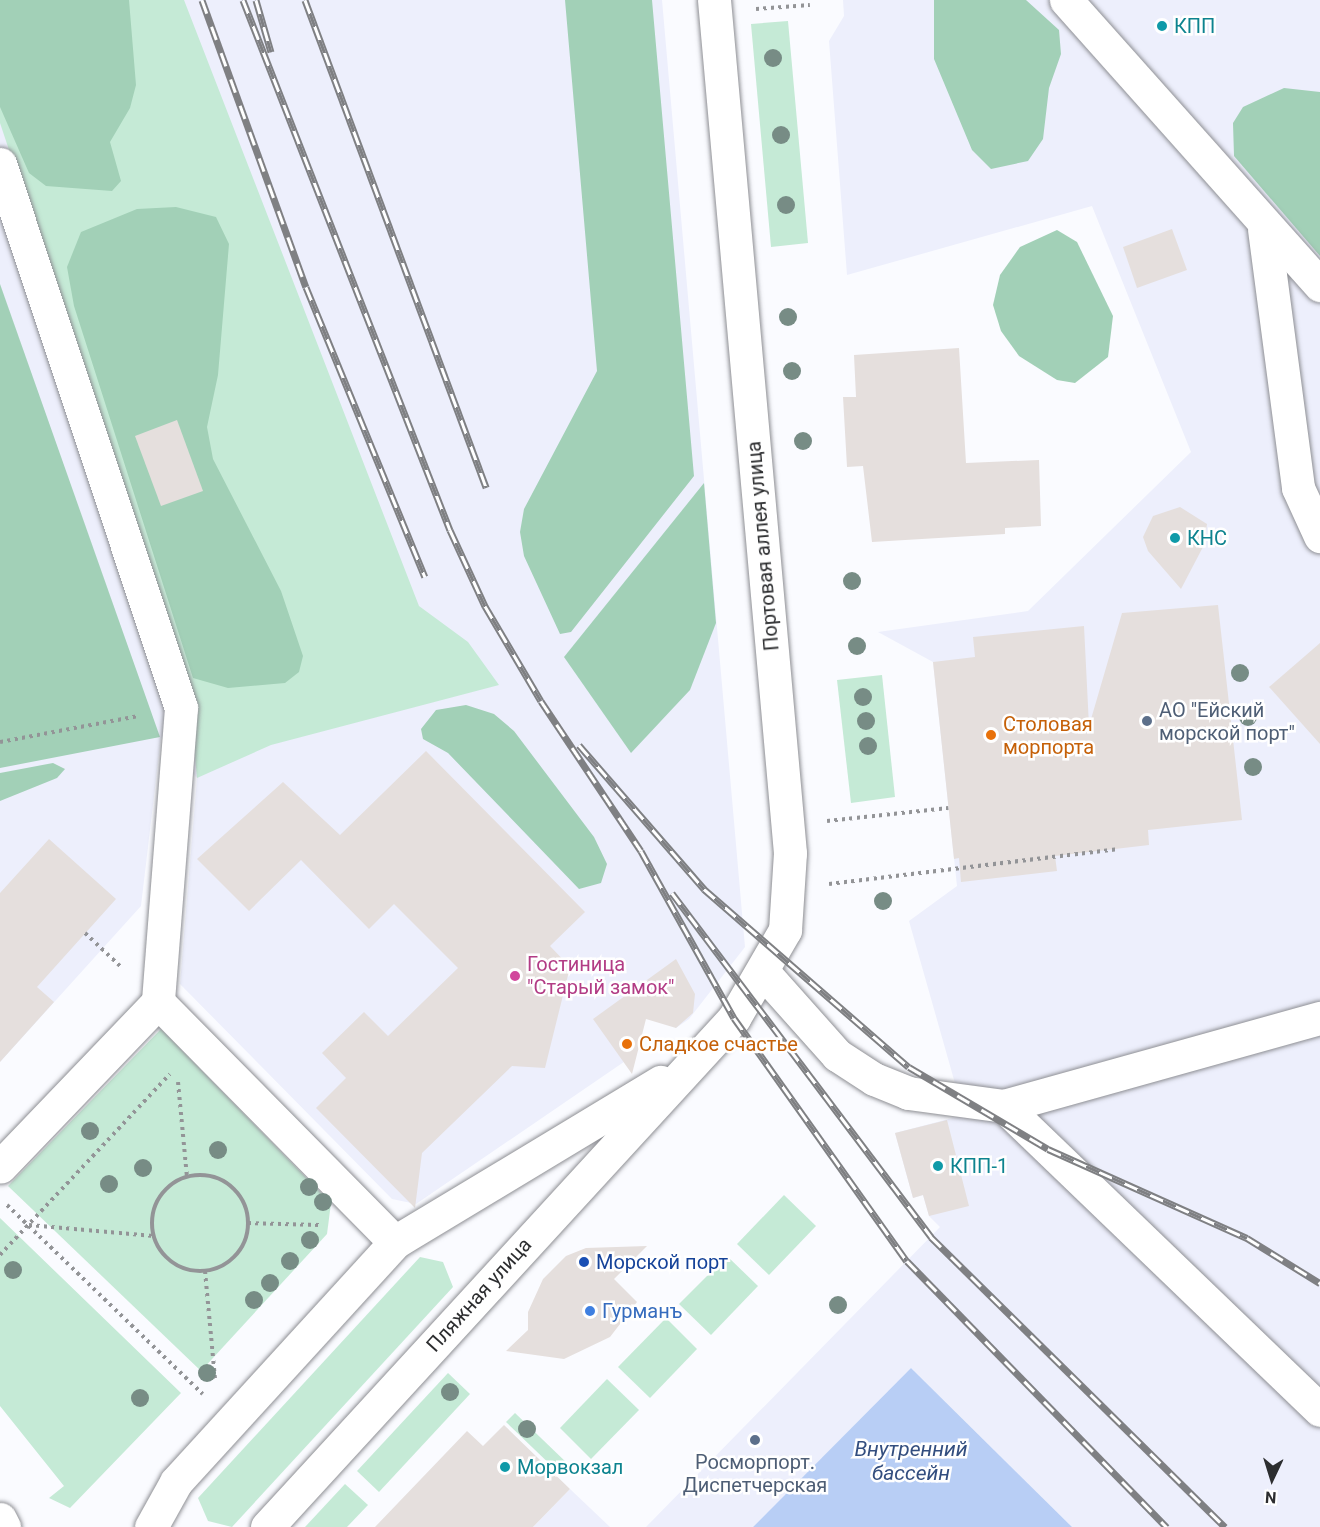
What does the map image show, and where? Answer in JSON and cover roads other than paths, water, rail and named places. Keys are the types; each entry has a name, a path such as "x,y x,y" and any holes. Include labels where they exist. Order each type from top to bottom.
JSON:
{"street":[{"name":"Портовая аллея улица","path":"692,1062 734,1018 764,973 785,930 790,853 714,0"},
{"path":"1066,0 1264,229 1320,285"},
{"path":"0,164 182,708 158,1002 0,1167"},
{"path":"1264,229 1298,488 1320,536"},
{"path":"764,973 837,1054 874,1080 908,1093 1004,1106 1320,1018"},
{"path":"158,1002 395,1242"},
{"path":"151,1527 176,1482 395,1242 692,1062"},
{"name":"Пляжная улица","path":"267,1527 692,1062"},
{"path":"1004,1106 1320,1410"},
{"path":"0,1520 4,1527"}],"water":[{"name":"Внутренний бассейн","path":"911,1368 1072,1527 753,1527"}],"railway":[{"path":"202,0 306,287 425,577"},
{"path":"243,0 450,530 485,606 541,701 641,851 734,1018 907,1261 1167,1527"},
{"path":"256,0 271,52"},
{"path":"305,0 486,487"},
{"path":"579,745 704,889 909,1067 1048,1149 1247,1238 1320,1283"},
{"path":"672,893 931,1237 1225,1527"}],"place":[{"name":"КПП","path":"1162,26"},
{"name":"КНС","path":"1175,538"},
{"name":"АО \"Ейский морской порт\"","path":"1147,721"},
{"name":"Столовая морпорта","path":"991,735"},
{"name":"Гостиница \"Старый замок\"","path":"515,976"},
{"name":"Сладкое счастье","path":"627,1044"},
{"name":"КПП-1","path":"938,1166"},
{"name":"Морской порт","path":"584,1262"},
{"name":"Гурманъ","path":"590,1311"},
{"name":"Росморпорт. Диспетчерская","path":"755,1440"},
{"name":"Морвокзал","path":"505,1467"}]}
